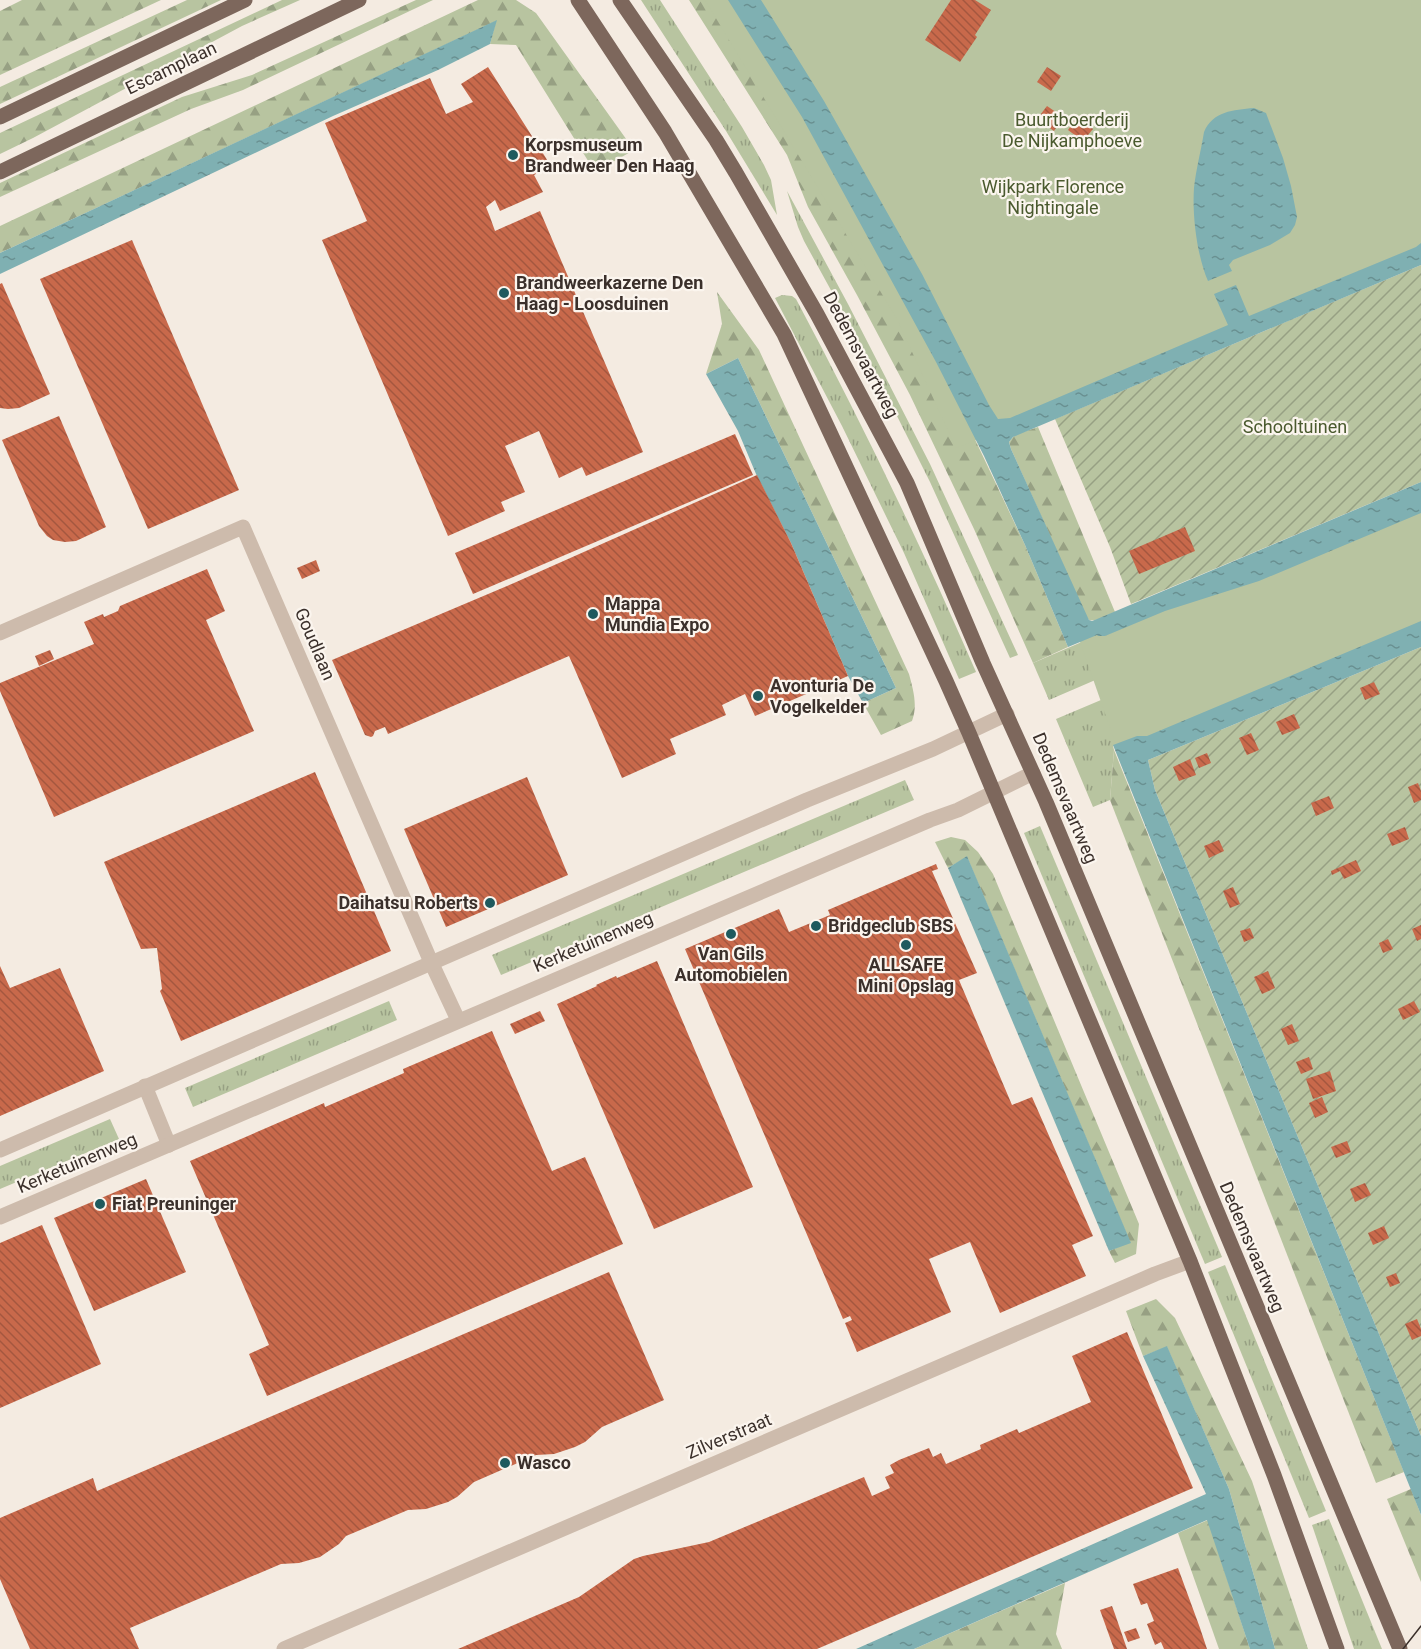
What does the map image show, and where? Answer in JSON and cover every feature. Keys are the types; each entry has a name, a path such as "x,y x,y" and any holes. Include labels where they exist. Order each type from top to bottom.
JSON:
{"main road":[{"name":"Escamplaan","path":"0,117 246,0"},
{"name":"Escamplaan","path":"0,172 359,0"},
{"path":"578,0 665,132 784,334 969,733 1190,1261 1274,1475 1337,1649"},
{"name":"Dedemsvaartweg","path":"620,0 716,140 818,314 907,483 983,663 1033,773 1400,1649"}],"street":[{"name":"Goudlaan","path":"0,633 243,527 430,962 458,1020"},
{"path":"0,1149 807,800 969,733 1007,714"},
{"name":"Kerketuinenweg","path":"0,1217 458,1020 958,810 1033,773"},
{"path":"145,1086 169,1145"},
{"name":"Zilverstraat","path":"284,1649 1155,1274 1190,1261"}],"green space":[{"path":"22,0 161,0 0,75 0,11"},
{"path":"187,0 221,0 0,104 0,87"},
{"path":"282,0 300,0 242,26 0,154 0,133"},
{"path":"416,0 433,0 243,90 191,109 0,197 0,183 182,97 252,75"},
{"path":"478,0 516,0 536,13 634,150 595,172 516,45 490,44 496,21 0,253 0,226"},
{"path":"641,0 660,0 742,127 771,180 777,215 726,131"},
{"path":"689,0 728,0 962,412 1025,545 1068,647 1033,663 974,529 910,395 808,207 787,155"},
{"name":"Wijkpark Florence Nightingale","path":"705,0 1421,0 1421,262 956,448 897,319"},
{"path":"787,191 930,464 1018,655 1010,658 930,482 867,356 804,241"},
{"name":"Schooltuinen","path":"1421,265 1421,482 1131,604 1110,547 1055,419"},
{"path":"717,292 759,350 909,674 915,703 912,721 881,735 863,703 896,688 738,358 706,374 722,324"},
{"path":"782,295 796,299 820,345 912,530 976,672 959,679 904,553 842,426 775,298"},
{"path":"1038,427 1115,612 1099,619 1089,620 1086,616 1011,449 1009,442 1013,437"},
{"path":"1421,489 1421,637 1121,759 1078,636"},
{"path":"1421,565 1421,621 1113,746 1110,800 1093,807 1056,719"},
{"path":"1098,635 1137,662 1049,700 1033,663"},
{"path":"1421,647 1421,1436 1155,790 1148,760"},
{"path":"1114,750 1404,1472 1376,1483 1110,800"},
{"path":"905,780 914,800 501,975 492,955"},
{"path":"1040,826 1222,1257 1205,1264 1024,833"},
{"path":"951,837 965,840 978,852 993,874 1139,1224 1136,1254 1115,1263 1109,1251 1130,1242 967,857 948,868 935,842"},
{"path":"389,1001 397,1020 193,1107 185,1088"},
{"path":"110,1119 119,1139 0,1189 0,1166"},
{"path":"1225,1265 1326,1511 1309,1518 1208,1272"},
{"path":"1156,1299 1175,1318 1252,1481 1308,1649 1275,1649 1229,1489 1167,1347 1143,1356 1126,1311"},
{"path":"1411,1489 1421,1515 1421,1582 1387,1499"},
{"path":"1329,1519 1382,1649 1354,1649 1312,1525"},
{"path":"1208,1520 1250,1649 1219,1649 1178,1533"},
{"path":"1065,1583 1056,1634 1062,1649 914,1649"}],"water":[{"path":"728,0 761,0 824,101 922,274 998,419 1010,418 1228,325 1214,294 1236,285 1249,316 1421,243 1421,265 1013,437 1009,442 1011,449 1089,620 1097,619 1421,482 1421,513 1259,581 1165,611 1105,636 1097,635 1068,647 984,456 936,362 802,117"},
{"path":"497,20 490,44 0,274 0,253"},
{"path":"1254,108 1266,113 1283,158 1297,217 1295,225 1290,233 1270,245 1233,260 1229,265 1232,271 1208,281 1198,248 1194,210 1195,181 1204,132 1213,120 1224,113"},
{"path":"738,358 896,688 863,703 848,676 791,543 756,474 738,431 706,374"},
{"path":"1421,621 1421,647 1148,760 1155,790 1421,1436 1421,1515 1113,745 1137,736 1147,736"},
{"path":"967,856 1131,1243 1109,1251 948,868"},
{"path":"1167,1346 1229,1489 1275,1649 1250,1649 1207,1520 914,1649 856,1649 1206,1494 1143,1356"}],"building":[{"path":"951,0 975,0 991,10 975,35 977,37 960,62 925,40"},
{"path":"488,67 551,166 534,175 543,192 500,211 495,200 486,207 495,231 540,211 643,452 586,476 582,467 559,478 539,431 505,446 525,492 501,502 505,511 448,536 322,240 367,221 325,123 430,78 446,114 473,102 461,84"},
{"path":"1047,67 1061,76 1051,91 1037,82"},
{"path":"1047,106 1063,117 1054,131 1037,119"},
{"path":"1077,117 1093,129 1083,141 1068,130"},
{"path":"132,240 239,490 148,529 40,279"},
{"path":"2,283 50,394 19,408 0,408 0,284"},
{"path":"59,416 106,527 76,541 53,540 39,526 2,440"},
{"path":"735,434 753,475 473,594 455,553"},
{"path":"757,475 791,543 848,676 755,716 745,694 722,705 726,715 670,739 676,754 622,778 569,656 388,734 385,727 375,731 371,737 365,735 332,660 514,583"},
{"path":"1185,527 1195,551 1139,574 1129,551"},
{"path":"316,560 320,571 302,579 297,568"},
{"path":"207,569 225,611 206,620 254,731 54,817 0,691 0,683 94,644 84,622 118,611 120,606"},
{"path":"50,650 54,659 39,666 35,656"},
{"path":"1374,682 1380,694 1365,700 1360,688"},
{"path":"1294,714 1300,728 1282,735 1276,722"},
{"path":"1251,733 1259,750 1247,755 1239,738"},
{"path":"1207,753 1211,763 1199,768 1195,758"},
{"path":"1190,759 1196,775 1179,781 1173,767"},
{"path":"315,772 391,951 181,1041 160,991 162,989 157,948 141,949 104,862"},
{"path":"527,777 568,875 446,927 404,829"},
{"path":"1418,783 1421,800 1414,803 1408,787"},
{"path":"1329,796 1334,808 1316,816 1311,803"},
{"path":"1405,827 1409,839 1392,846 1387,834"},
{"path":"1219,840 1224,851 1209,858 1204,846"},
{"path":"1356,860 1361,871 1344,879 1340,871 1332,875 1331,871"},
{"path":"936,864 938,869 932,871 977,973 959,980 1012,1105 1032,1097 1093,1236 1072,1245 1086,1276 1000,1313 970,1242 929,1259 951,1312 857,1352 845,1323 852,1320 850,1316 843,1319 685,949 779,909 789,932 830,915 828,910"},
{"path":"1233,887 1240,904 1230,908 1223,891"},
{"path":"1421,925 1421,939 1417,941 1412,929"},
{"path":"1250,928 1254,938 1244,942 1240,931"},
{"path":"1388,939 1393,949 1383,953 1379,943"},
{"path":"657,961 753,1187 654,1229 557,1004 616,976 617,978"},
{"path":"0,966 10,988 60,968 104,1071 0,1116"},
{"path":"1268,971 1275,988 1262,994 1254,977"},
{"path":"1414,1001 1420,1012 1403,1020 1398,1009"},
{"path":"540,1011 545,1021 515,1034 510,1024"},
{"path":"1292,1024 1299,1041 1288,1045 1281,1029"},
{"path":"492,1031 552,1171 585,1157 623,1244 267,1396 249,1354 269,1345 190,1161 324,1103 325,1107 404,1073 403,1069"},
{"path":"1309,1057 1313,1069 1301,1074 1296,1062"},
{"path":"1330,1071 1336,1091 1313,1099 1306,1079"},
{"path":"1322,1097 1328,1112 1315,1118 1309,1103"},
{"path":"1347,1141 1351,1152 1336,1158 1331,1147"},
{"path":"146,1179 186,1272 94,1311 54,1218"},
{"path":"1365,1183 1371,1195 1355,1202 1350,1189"},
{"path":"42,1225 101,1364 0,1408 0,1243"},
{"path":"1384,1226 1389,1238 1373,1245 1368,1233"},
{"path":"609,1272 664,1400 602,1427 585,1442 575,1447 554,1454 536,1455 474,1482 448,1502 426,1509 408,1510 346,1536 339,1544 320,1557 299,1563 281,1564 130,1628 139,1649 30,1649 0,1579 0,1518 93,1478 97,1491"},
{"path":"1396,1273 1400,1283 1390,1287 1386,1277"},
{"path":"1417,1319 1421,1336 1412,1340 1405,1324"},
{"path":"1127,1332 1193,1488 817,1649 458,1649 579,1597 634,1559 709,1542 864,1477 872,1496 890,1488 885,1477 894,1473 890,1465 899,1460 929,1448 933,1457 941,1453 946,1464 981,1449 980,1445 1017,1429 1019,1433 1091,1402 1072,1356"},
{"path":"1178,1568 1207,1649 1164,1649 1161,1642 1155,1645 1147,1624 1154,1621 1147,1603 1141,1605 1133,1584"},
{"path":"1112,1606 1127,1649 1114,1649 1100,1610"},
{"path":"1136,1628 1140,1638 1128,1642 1124,1632"}],"tram line":[{"path":"1403,1649 1421,1626"}],"place":[{"name":"Korpsmuseum Brandweer Den Haag","path":"513,155"},
{"name":"Brandweerkazerne Den Haag - Loosduinen","path":"504,293"},
{"name":"Mappa Mundia Expo","path":"593,614"},
{"name":"Avonturia De Vogelkelder","path":"758,696"},
{"name":"Daihatsu Roberts","path":"490,903"},
{"name":"Bridgeclub SBS","path":"816,926"},
{"name":"Van Gils Automobielen","path":"731,934"},
{"name":"ALLSAFE Mini Opslag","path":"906,945"},
{"name":"Fiat Preuninger","path":"100,1204"},
{"name":"Wasco","path":"505,1463"}],"park label":[{"name":"Buurtboerderij De Nijkamphoeve","path":"1072,130"}]}
